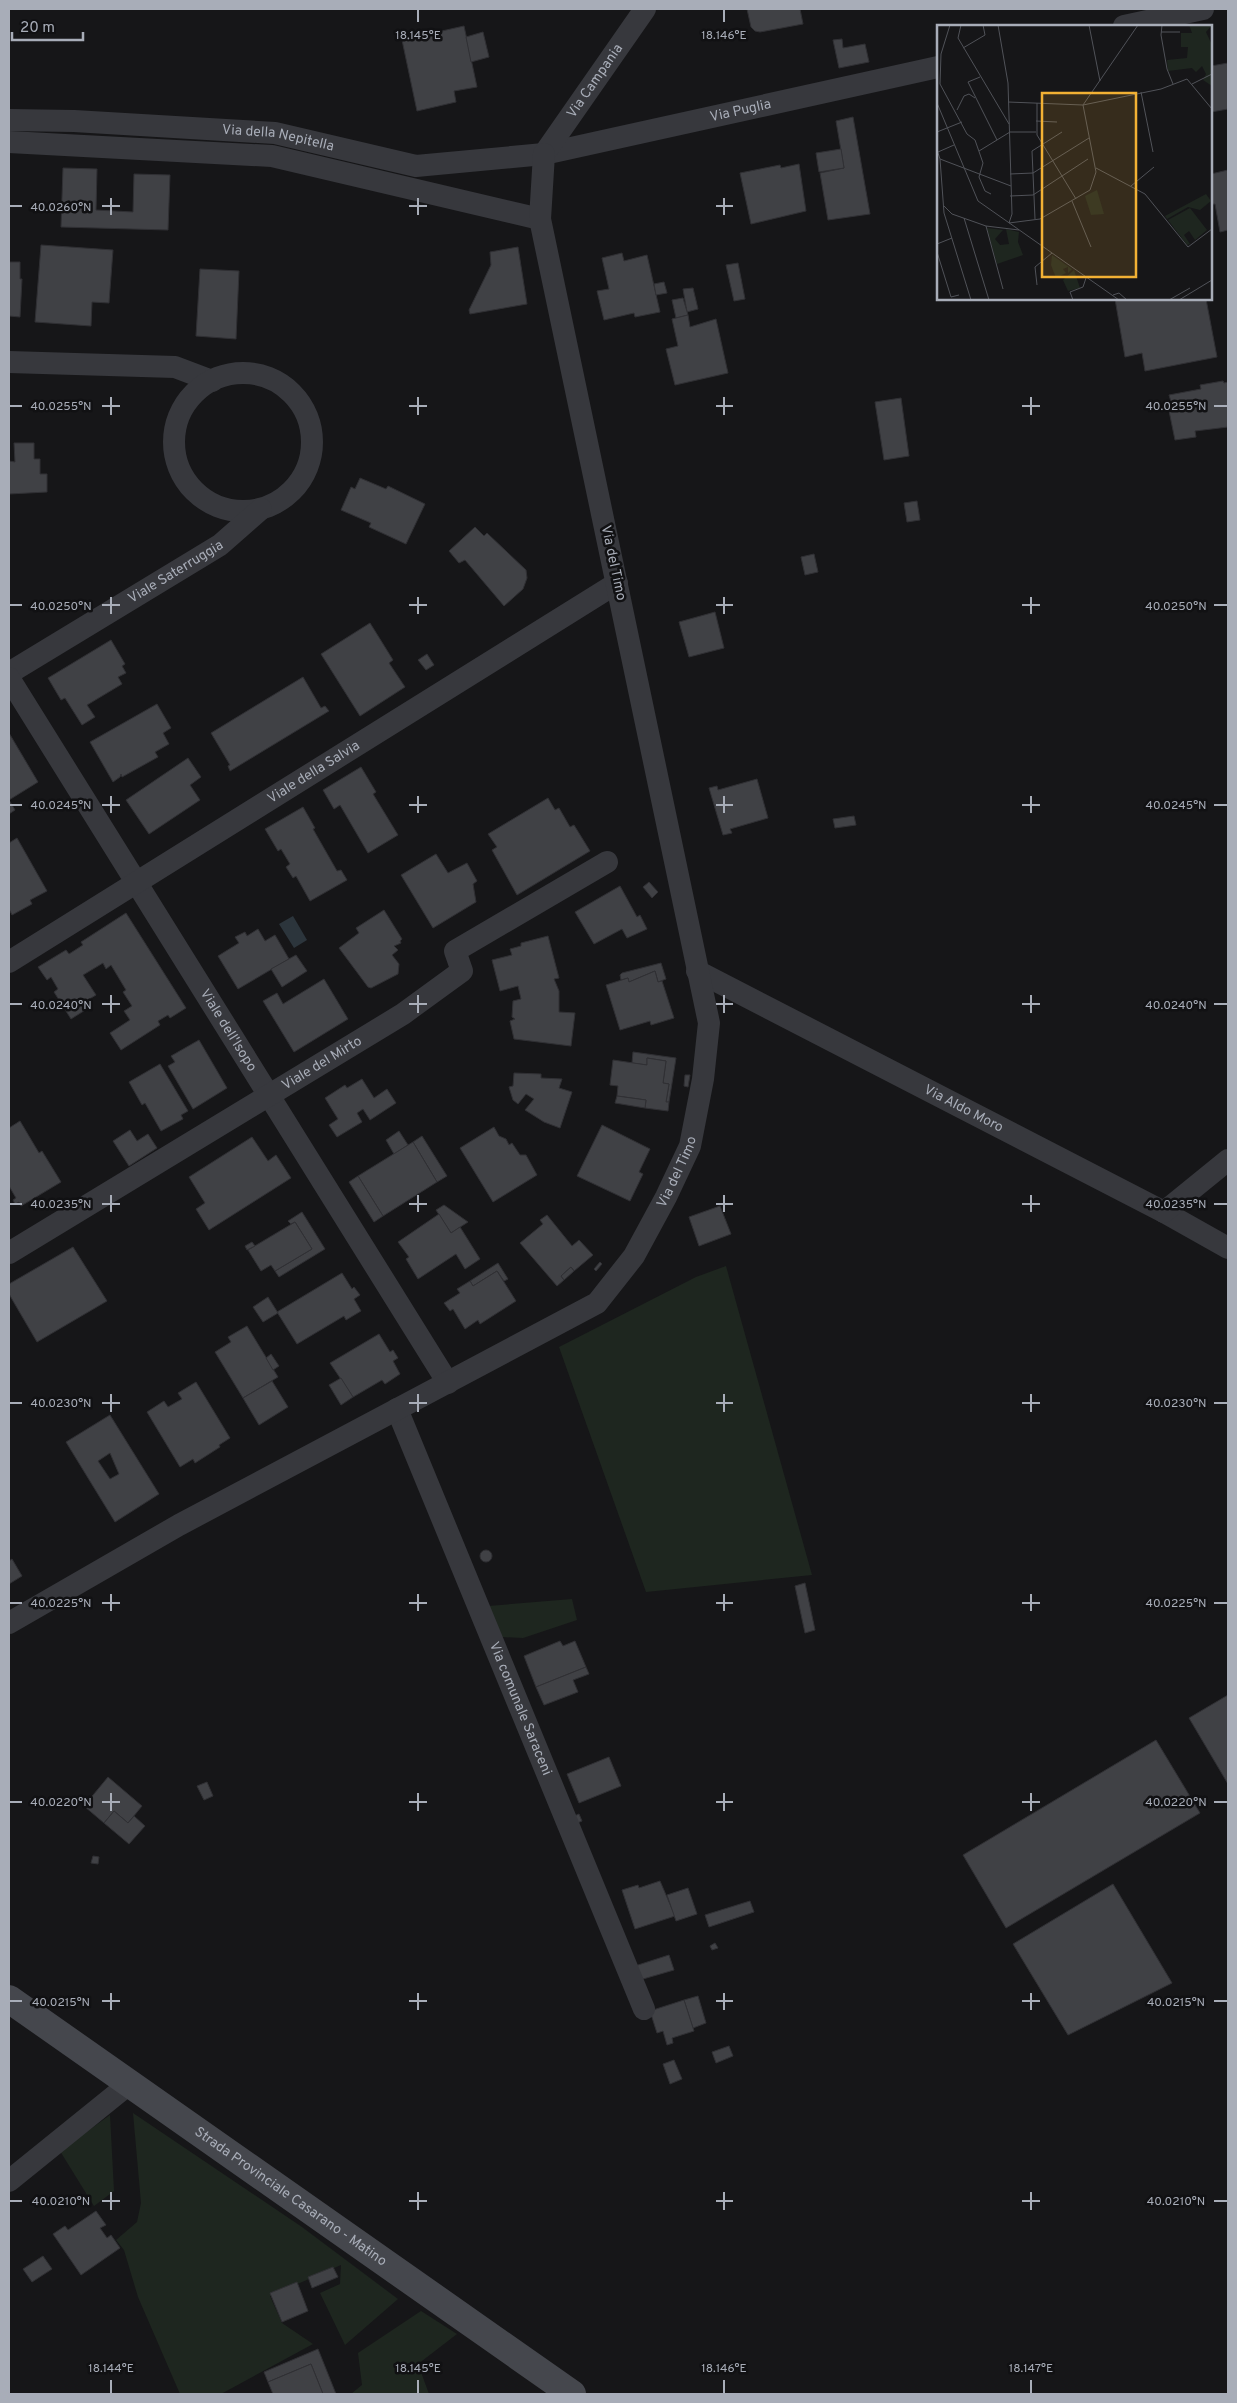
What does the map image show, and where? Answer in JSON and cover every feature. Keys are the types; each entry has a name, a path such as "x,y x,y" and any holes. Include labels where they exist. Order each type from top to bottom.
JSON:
{"main road":[{"name":"Strada Provinciale Casarano - Matino","path":"9,1999 572,2394"}],"street":[{"name":"Via Campania","path":"544,154 645,9"},
{"path":"1129,25 1203,9"},
{"name":"Via Puglia","path":"544,154 937,67"},
{"name":"Via della Nepitella","path":"9,120 74,121 276,132 416,166 544,154"},
{"name":"Via della Nepitella","path":"9,142 272,156 540,219"},
{"name":"Via del Timo","path":"448,1383 597,1303 634,1256 666,1197 690,1146 703,1079 708,1023 540,219 544,154"},
{"path":"9,362 175,367 212,381"},
{"name":"Viale Saterruggia","path":"234,374 257,375 272,380 279,383 296,398 308,418 313,440 309,463 299,484 282,500 261,509 239,512 217,506 197,494 183,477 175,456 174,434 181,412 194,394 212,381 234,374"},
{"name":"Viale Saterruggia","path":"9,673 220,545 261,509"},
{"name":"Viale della Salvia","path":"9,962 617,583"},
{"name":"Viale dell'Isopo","path":"9,678 448,1383"},
{"name":"Viale del Mirto","path":"9,1253 403,1014 462,972 455,951 607,862"},
{"name":"Via Aldo Moro","path":"698,972 1164,1212 1228,1248"},
{"path":"1164,1212 1228,1160"},
{"path":"9,1623 180,1525 448,1383"},
{"name":"Via comunale Saraceni","path":"397,1409 644,2009"},
{"path":"9,2181 129,2084"}],"shaded area":[{"path":"293,916 307,940 294,948 279,924"},
{"path":"726,1266 812,1575 646,1592 559,1347 696,1277"},
{"path":"572,1599 577,1620 523,1638 501,1637 488,1606"},
{"path":"133,2113 302,2227 398,2299 345,2345 320,2293 340,2284 341,2265 270,2296 282,2323 313,2344 221,2394 180,2394 138,2297 124,2250 116,2240 137,2222 141,2203"},
{"path":"110,2115 114,2191 94,2206 60,2151"},
{"path":"421,2311 457,2334 418,2364 429,2394 351,2394 362,2385 358,2353"}],"building":[{"path":"747,9 800,9 803,24 760,32 755,31 751,27"},
{"path":"464,26 477,87 454,91 456,102 417,111 402,40"},
{"path":"483,32 489,57 471,62 466,37"},
{"path":"842,39 843,48 865,44 869,62 839,68 833,40"},
{"path":"1228,63 1228,109 1212,112 1212,66"},
{"path":"853,117 870,214 828,220 820,173 844,168 836,121"},
{"path":"841,149 844,168 819,172 816,153"},
{"path":"799,164 806,211 751,224 740,173 780,165 781,168"},
{"path":"63,168 97,169 96,210 133,212 134,174 170,175 168,230 61,227"},
{"path":"1228,170 1228,230 1220,232 1215,204 1212,204 1212,174"},
{"path":"41,245 113,250 109,303 92,302 91,326 35,322"},
{"path":"518,247 527,304 470,314 469,310 491,265 490,252"},
{"path":"622,253 624,261 647,255 660,312 635,317 634,313 604,320 597,291 609,289 602,258"},
{"path":"9,262 20,262 20,279 22,279 20,317 9,316"},
{"path":"738,263 745,299 734,301 726,265"},
{"path":"200,269 239,271 236,339 196,336"},
{"path":"664,282 667,293 656,295 654,284"},
{"path":"693,288 698,309 687,312 683,289"},
{"path":"683,298 688,315 676,318 672,300"},
{"path":"1115,300 1206,300 1217,357 1145,371 1142,353 1125,357"},
{"path":"688,315 690,327 716,319 728,373 675,385 666,349 678,346 672,319"},
{"path":"1223,381 1224,383 1228,382 1228,427 1195,431 1196,437 1175,440 1168,406 1172,405 1169,395 1201,389 1200,385"},
{"path":"901,398 909,456 884,460 875,402"},
{"path":"14,443 34,443 34,459 40,459 40,474 47,474 47,492 9,494 9,461 15,462"},
{"path":"360,478 386,489 388,486 425,504 406,544 369,527 371,523 341,510 351,487 355,489"},
{"path":"917,501 920,520 907,522 904,503"},
{"path":"475,527 484,536 487,533 526,570 527,578 523,589 504,606 465,560 459,563 449,551"},
{"path":"814,554 818,572 805,575 801,557"},
{"path":"715,612 724,648 689,657 679,622"},
{"path":"370,623 393,660 389,663 405,687 360,716 321,654"},
{"path":"111,640 125,664 122,666 126,673 118,677 122,684 87,705 95,717 82,725 65,698 61,700 48,678"},
{"path":"427,654 434,665 426,670 418,660"},
{"path":"303,677 321,708 325,706 329,711 230,771 228,766 230,765 211,733"},
{"path":"157,704 171,728 163,733 169,744 155,752 158,757 122,777 121,774 113,782 90,742"},
{"path":"9,733 38,782 9,800"},
{"path":"188,758 201,777 190,785 200,800 149,834 126,800"},
{"path":"361,767 376,792 373,794 398,835 368,853 340,805 334,809 323,790"},
{"path":"757,779 768,818 730,829 732,833 723,835 709,788 717,786 718,790"},
{"path":"548,798 555,810 559,808 570,827 574,825 590,851 517,895 492,850 497,847 488,834"},
{"path":"9,800 15,810 9,814"},
{"path":"303,807 337,871 341,870 347,880 310,901 296,876 293,878 286,867 290,864 281,849 278,851 265,829"},
{"path":"854,816 856,825 835,828 833,819"},
{"path":"17,838 47,891 30,900 32,904 12,915 9,909 9,843"},
{"path":"436,854 448,873 467,863 477,881 473,884 476,902 433,928 401,875"},
{"path":"649,882 658,892 652,898 643,887"},
{"path":"620,886 637,917 640,915 647,929 627,938 622,929 594,944 575,912"},
{"path":"384,910 402,939 401,943 394,946 398,950 392,955 399,964 398,974 371,988 368,987 339,948 359,933 356,928"},
{"path":"126,913 186,1008 170,1018 168,1015 158,1021 160,1025 121,1050 110,1033 130,1020 124,1011 132,1006 123,992 126,990 111,965 106,969 103,963 83,975 96,995 86,1001 90,1007 71,1019 54,992 58,989 51,977 47,980 38,967 66,950 69,954 83,945 81,942"},
{"path":"258,929 265,941 275,935 289,959 238,989 218,956 239,943 235,937 245,932 247,936"},
{"path":"548,936 559,978 554,979 559,991 559,1012 575,1013 571,1046 514,1039 510,1021 515,1019 512,1017 513,1001 521,999 518,986 500,991 492,960 512,955 510,949 521,946 521,943"},
{"path":"296,955 307,971 282,987 271,969"},
{"path":"661,963 666,979 658,982 655,971 629,982 628,978 621,980 620,975 622,973"},
{"path":"655,971 658,982 662,981 674,1018 651,1025 650,1021 620,1030 606,985 628,978 629,982"},
{"path":"324,979 348,1019 294,1052 263,1001 277,993 283,1004"},
{"path":"199,1040 227,1088 193,1109 168,1066 175,1062 171,1056"},
{"path":"633,1052 676,1058 669,1102 666,1102 669,1084 663,1083 666,1061 647,1058 647,1065 632,1063"},
{"path":"647,1058 666,1061 663,1083 669,1084 666,1102 669,1102 668,1111 645,1108 646,1100 617,1096 618,1086 610,1085 613,1060 647,1065"},
{"path":"160,1064 188,1111 181,1115 183,1119 161,1131 145,1103 142,1105 129,1082"},
{"path":"514,1073 541,1074 541,1078 562,1079 559,1088 572,1092 560,1128 544,1122 525,1110 534,1099 526,1094 518,1104 513,1100 509,1087 513,1086"},
{"path":"685,1075 690,1075 688,1087 684,1086"},
{"path":"362,1079 374,1098 387,1089 396,1103 370,1120 363,1109 357,1113 362,1122 337,1137 329,1125 338,1119 325,1098 345,1085 347,1088"},
{"path":"617,1096 646,1100 645,1108 615,1103"},
{"path":"20,1121 39,1153 42,1151 61,1182 21,1206 19,1202 15,1204 13,1200 16,1198 9,1186 9,1128"},
{"path":"602,1125 650,1149 639,1172 643,1174 630,1201 577,1176"},
{"path":"494,1127 499,1136 506,1139 509,1145 512,1143 520,1155 526,1155 537,1175 493,1202 460,1148"},
{"path":"130,1130 137,1141 148,1134 157,1148 129,1166 113,1141"},
{"path":"399,1131 408,1145 394,1154 386,1140"},
{"path":"422,1136 447,1176 437,1182 413,1142"},
{"path":"252,1137 268,1161 276,1155 291,1178 209,1230 196,1209 205,1203 189,1177"},
{"path":"413,1142 437,1182 383,1216 358,1176"},
{"path":"358,1176 383,1216 374,1222 349,1182"},
{"path":"444,1205 468,1222 451,1233 436,1210"},
{"path":"720,1206 731,1234 699,1246 689,1217"},
{"path":"302,1212 325,1249 279,1277 275,1271 312,1249 295,1222 291,1224 288,1221"},
{"path":"439,1214 451,1233 460,1227 480,1259 465,1269 456,1254 418,1279 406,1259 409,1257 398,1242"},
{"path":"547,1215 572,1246 579,1240 593,1255 574,1271 571,1267 561,1276 564,1280 557,1286 520,1243 543,1224 540,1220"},
{"path":"295,1222 312,1249 275,1271 271,1265 261,1271 248,1250"},
{"path":"252,1242 255,1246 247,1250 245,1246"},
{"path":"73,1247 107,1301 37,1342 9,1294 9,1284"},
{"path":"600,1262 602,1264 596,1271 594,1269"},
{"path":"498,1263 508,1279 504,1281 497,1271 473,1286 470,1281"},
{"path":"571,1267 574,1271 564,1280 561,1276"},
{"path":"497,1271 516,1301 480,1324 478,1320 465,1329 453,1309 450,1311 444,1303 460,1293 457,1289 470,1281 473,1286"},
{"path":"342,1273 352,1289 354,1287 360,1295 354,1299 361,1311 346,1320 344,1316 297,1344 277,1312"},
{"path":"268,1297 278,1313 263,1322 253,1307"},
{"path":"247,1326 278,1377 243,1398 215,1352 231,1342 228,1337"},
{"path":"379,1334 390,1352 393,1350 398,1358 393,1361 400,1374 385,1384 382,1380 353,1397 330,1363"},
{"path":"271,1354 279,1366 273,1370 266,1358"},
{"path":"341,1378 353,1397 341,1405 329,1385"},
{"path":"272,1381 288,1407 259,1425 243,1398"},
{"path":"196,1382 230,1438 219,1445 220,1447 195,1463 193,1459 180,1467 147,1412 164,1401 168,1407 182,1399 178,1393"},
{"path":"110,1415 159,1494 115,1522 66,1442","holes":["110,1453 119,1474 110,1479 98,1461"]},
{"path":"488,1550 491,1551 491,1561 484,1562 481,1561 480,1554 481,1551"},
{"path":"12,1559 22,1576 9,1584 9,1561"},
{"path":"805,1583 815,1630 805,1633 795,1586"},
{"path":"560,1641 563,1646 575,1641 586,1667 536,1687 524,1656"},
{"path":"586,1667 589,1674 573,1680 578,1692 544,1705 536,1687"},
{"path":"1228,1695 1228,1784 1189,1718"},
{"path":"1156,1740 1200,1813 1006,1928 963,1855"},
{"path":"609,1757 621,1786 579,1803 567,1774"},
{"path":"108,1777 142,1806 128,1823 114,1811 104,1823 84,1806"},
{"path":"207,1782 213,1796 204,1800 197,1786"},
{"path":"114,1811 128,1823 134,1816 145,1826 129,1844 104,1823"},
{"path":"579,1814 582,1821 575,1824 572,1817"},
{"path":"93,1856 99,1857 98,1864 91,1863"},
{"path":"660,1881 675,1916 635,1929 622,1890 638,1885 639,1888"},
{"path":"1113,1884 1172,1983 1068,2035 1013,1944"},
{"path":"688,1888 697,1914 676,1921 667,1895"},
{"path":"750,1901 754,1912 709,1927 705,1915"},
{"path":"715,1943 718,1948 712,1950 710,1946"},
{"path":"669,1955 674,1970 643,1979 635,1966"},
{"path":"698,1996 706,2023 693,2028 684,2000"},
{"path":"684,2000 694,2031 672,2038 673,2043 667,2045 663,2031 657,2033 650,2011"},
{"path":"729,2046 733,2056 716,2063 712,2052"},
{"path":"674,2060 682,2079 670,2084 663,2064"},
{"path":"96,2211 106,2225 100,2228 107,2238 111,2235 120,2248 81,2275 53,2234 65,2226 68,2230"},
{"path":"43,2256 52,2269 32,2282 23,2269"},
{"path":"333,2267 338,2277 312,2288 308,2277"},
{"path":"297,2282 308,2311 282,2322 270,2293"},
{"path":"318,2349 336,2394 323,2394 311,2364 268,2382 264,2372"},
{"path":"311,2364 323,2394 273,2394 268,2382"}]}
